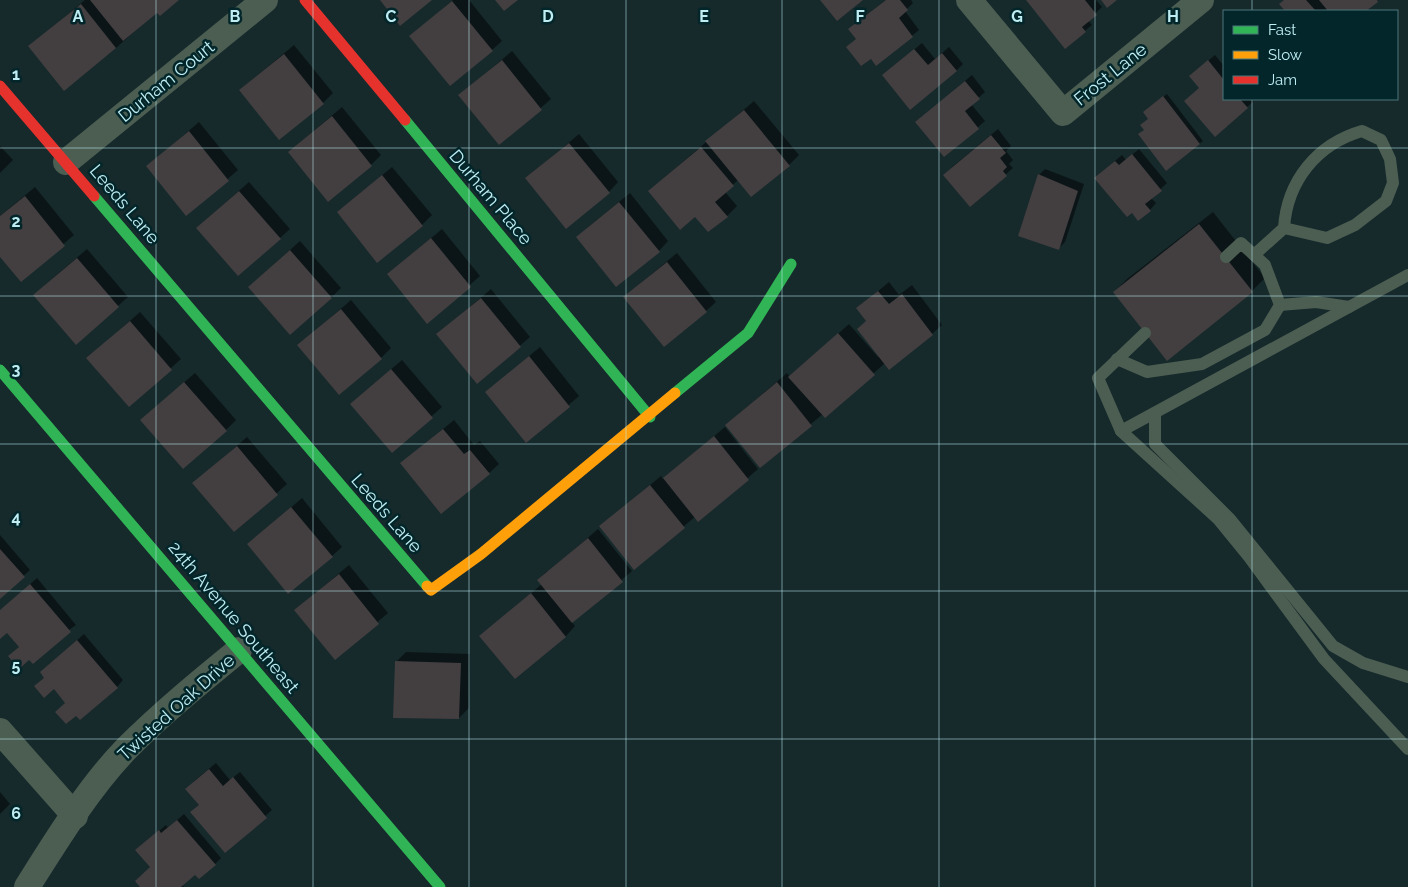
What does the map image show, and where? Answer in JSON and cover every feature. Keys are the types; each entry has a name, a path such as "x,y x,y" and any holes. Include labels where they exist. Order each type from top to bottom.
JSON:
{"street":[{"name":"Durham Court","path":"66,162 265,0"},
{"name":"Durham Place","path":"305,0 650,417"},
{"name":"Frost Lane","path":"969,0 1063,113 1201,0"},
{"name":"Leeds Lane","path":"0,86 394,549 432,590 481,554 650,417 748,333 791,264"},
{"name":"24th Avenue Southeast","path":"0,370 440,887"},
{"name":"Twisted Oak Drive","path":"27,887 75,816 127,748 239,650"},
{"path":"0,731 75,816"}],"lane":[{"path":"1254,255 1284,228 1285,207 1295,185 1317,155 1341,137 1362,131 1381,140 1390,159 1393,183 1386,201 1355,225 1327,238 1284,228"},
{"path":"1226,257 1241,243 1266,265 1280,305"},
{"path":"1121,431 1408,274"},
{"path":"1280,305 1316,302 1349,307"},
{"path":"1117,359 1147,372 1202,364 1265,330 1280,305"},
{"path":"1144,332 1098,378 1121,431 1218,519 1249,557 1324,659 1408,749"},
{"path":"1155,414 1155,444 1230,518 1334,646 1362,663 1408,677"}],"building":[{"path":"90,0 179,0 160,16 157,13 123,41"},
{"path":"380,0 432,0 400,26"},
{"path":"495,0 518,0 504,11"},
{"path":"820,0 863,0 837,21"},
{"path":"886,0 900,0 908,10 899,18 913,37 876,66 871,59 861,66 846,47 856,39 848,29"},
{"path":"1026,0 1085,0 1097,15 1082,27 1086,32 1065,49"},
{"path":"1101,0 1117,0 1107,8"},
{"path":"1284,0 1306,0 1315,10 1284,10 1279,4"},
{"path":"1319,0 1377,0 1378,2 1367,10 1327,10"},
{"path":"452,1 493,51 450,86 409,36"},
{"path":"81,4 116,48 64,91 28,46"},
{"path":"914,49 928,65 942,53 957,71 910,110 882,75"},
{"path":"284,54 324,104 279,140 239,90"},
{"path":"502,60 542,110 499,145 458,95"},
{"path":"1208,60 1223,79 1223,100 1241,100 1248,108 1215,137 1184,101 1199,88 1189,76"},
{"path":"965,81 980,99 965,111 979,129 944,157 915,122"},
{"path":"1163,96 1200,144 1166,171 1138,134 1144,130 1140,125 1148,119 1143,112"},
{"path":"744,110 790,166 751,197 705,141"},
{"path":"332,116 372,166 328,202 288,152"},
{"path":"189,131 229,181 186,216 146,166"},
{"path":"991,135 1006,153 1000,158 1007,167 1003,171 1007,176 970,207 943,175"},
{"path":"569,143 610,193 566,229 525,178"},
{"path":"701,147 734,186 715,202 728,217 708,232 695,217 680,230 648,191"},
{"path":"1132,154 1162,191 1145,204 1151,211 1138,221 1132,213 1127,217 1094,178 1115,161 1119,165"},
{"path":"1038,174 1078,191 1059,250 1018,236"},
{"path":"382,175 423,226 377,263 337,212"},
{"path":"239,191 281,239 238,276 196,228"},
{"path":"25,196 65,246 21,282 0,257 0,216"},
{"path":"619,202 660,252 616,287 576,237"},
{"path":"1199,224 1253,292 1167,361 1113,292"},
{"path":"431,238 471,287 427,324 387,274"},
{"path":"290,250 332,298 290,335 248,287"},
{"path":"77,258 119,307 76,345 33,295"},
{"path":"667,262 707,312 664,347 623,297"},
{"path":"878,291 889,304 902,294 933,335 889,370 857,329 866,321 856,308"},
{"path":"481,298 521,347 477,384 436,334"},
{"path":"341,309 382,359 339,395 297,345"},
{"path":"130,321 172,370 129,407 86,358"},
{"path":"838,333 875,375 825,418 788,377"},
{"path":"529,356 570,407 526,443 485,392"},
{"path":"391,369 433,418 392,453 350,404"},
{"path":"184,382 227,431 183,469 140,420"},
{"path":"777,382 812,426 760,468 725,425"},
{"path":"443,429 464,454 470,450 490,474 441,514 400,463"},
{"path":"714,436 749,480 698,522 663,478"},
{"path":"237,446 278,495 234,532 192,483"},
{"path":"650,485 685,528 634,570 599,526"},
{"path":"291,507 333,557 288,594 247,544"},
{"path":"588,538 623,582 572,623 537,580"},
{"path":"0,549 25,577 0,599"},
{"path":"339,574 379,624 335,660 294,610"},
{"path":"30,584 71,632 33,664 29,660 19,669 8,656 19,647 7,633 0,639 0,610"},
{"path":"531,593 566,637 515,679 479,636"},
{"path":"77,640 118,688 80,720 76,716 66,724 55,712 65,703 54,689 44,698 34,686 44,678 40,672"},
{"path":"395,661 461,663 459,719 393,718"},
{"path":"209,769 223,786 233,777 267,818 225,853 190,812 199,805 185,789"},
{"path":"177,820 216,865 199,879 195,875 181,887 140,887 135,881 150,867 135,850 159,830 161,833"}],"traffic: fast":[{"path":"405,120 650,417"},
{"path":"94,196 427,586"},
{"path":"675,393 748,333 791,264"},
{"path":"0,370 440,887"}],"traffic: slow":[{"path":"427,586 431,590 481,554 675,393"}],"traffic: jam":[{"path":"305,0 405,120"},
{"path":"0,86 94,196"}]}
